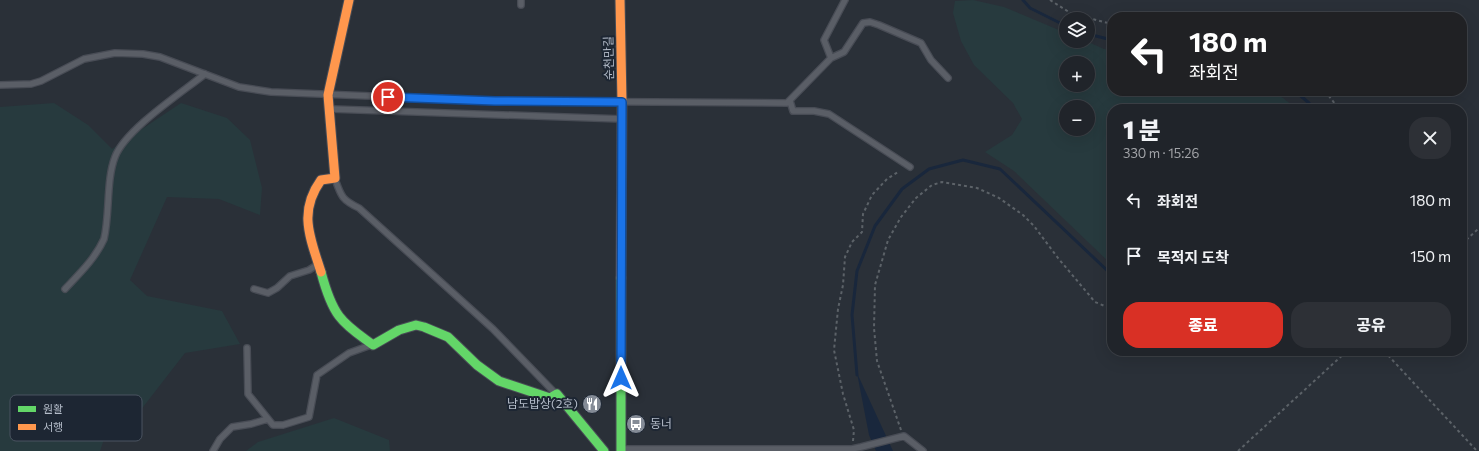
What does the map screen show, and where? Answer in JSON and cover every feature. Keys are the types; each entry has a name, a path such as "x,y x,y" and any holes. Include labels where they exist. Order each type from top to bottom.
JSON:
{"street":[{"path":"349,0 328,95 335,178 321,180 312,193 308,208 308,230 327,292 337,315 355,332 373,344 399,330 416,324 448,337 477,365 499,381 550,398 557,394 604,451"},
{"name":"순천만길","path":"620,0 622,102 621,450"}],"lane":[{"path":"831,58 824,40 845,0"},
{"path":"0,85 31,84 84,59 115,53 143,54 160,57 239,87 271,92 495,101 787,103 831,58 844,52 863,23 870,22 921,43 931,60 948,78"},
{"path":"65,289 90,261 104,239 114,162 119,149 150,116 205,74"},
{"path":"790,101 793,111 814,111 829,114 910,167"},
{"path":"328,109 622,119"},
{"path":"335,178 339,192 347,202 359,208 493,328 557,394"},
{"path":"254,289 268,293 277,288 290,276 309,270 319,264"},
{"path":"247,348 248,394 273,425 283,425 309,417 317,375 349,353 373,344"},
{"path":"214,451 220,439 232,427 268,419"},
{"path":"621,450 852,449 904,436 923,451"}],"path":[{"path":"1050,0 1072,14 1107,23"},
{"path":"852,449 854,430 843,394 834,350 845,258 852,242 862,232 863,214 872,195 887,179 898,172"},
{"path":"904,436 898,425 877,361 874,328 875,285 888,240 901,218 916,198 932,186 942,182 977,188 999,198 1023,215 1034,226 1058,258 1096,302 1107,307"},
{"path":"1467,239 1479,228"},
{"path":"1238,451 1342,356"},
{"path":"1389,356 1477,451"}],"green space":[{"path":"973,0 1004,7 1059,30 1059,48 1095,48 1095,45 1107,49 1107,96 1280,96 1291,104 1107,104 1107,260 1014,171 985,152 1012,135 1022,119 1013,103 974,65 961,41 953,13 955,1"},
{"path":"54,103 88,125 112,149 181,103 227,118 250,140 262,188 260,215 219,199 167,197 130,280 147,296 222,311 240,344 185,353 142,408 142,395 10,395 10,441 103,441 100,451 0,451 0,107"},
{"path":"334,418 389,440 390,451 246,451 258,442"}],"water":[{"path":"857,373 893,451 876,451 869,435"}],"waterway":[{"path":"1023,0 1030,8 1059,22"},
{"path":"1095,36 1107,39"},
{"path":"1301,96 1310,104"},
{"path":"857,375 852,315 857,271 875,226 902,189 929,169 963,160 1000,169 1107,270"}],"traffic: fast":[{"path":"321,272 330,301 339,316 351,328 373,345 399,330 416,325 448,337 477,365 499,381 550,398 557,394 604,451"},
{"path":"621,278 621,451"}],"traffic: slow":[{"path":"321,272 310,236 308,214 314,192 321,180 335,178 328,95 349,0"},
{"path":"620,0 622,102 621,278"}],"place":[{"name":"남도밥상(2호)","path":"592,404"},
{"name":"동너","path":"636,424"}],"route":[{"path":"388,97 495,101 622,102 621,378"}]}
